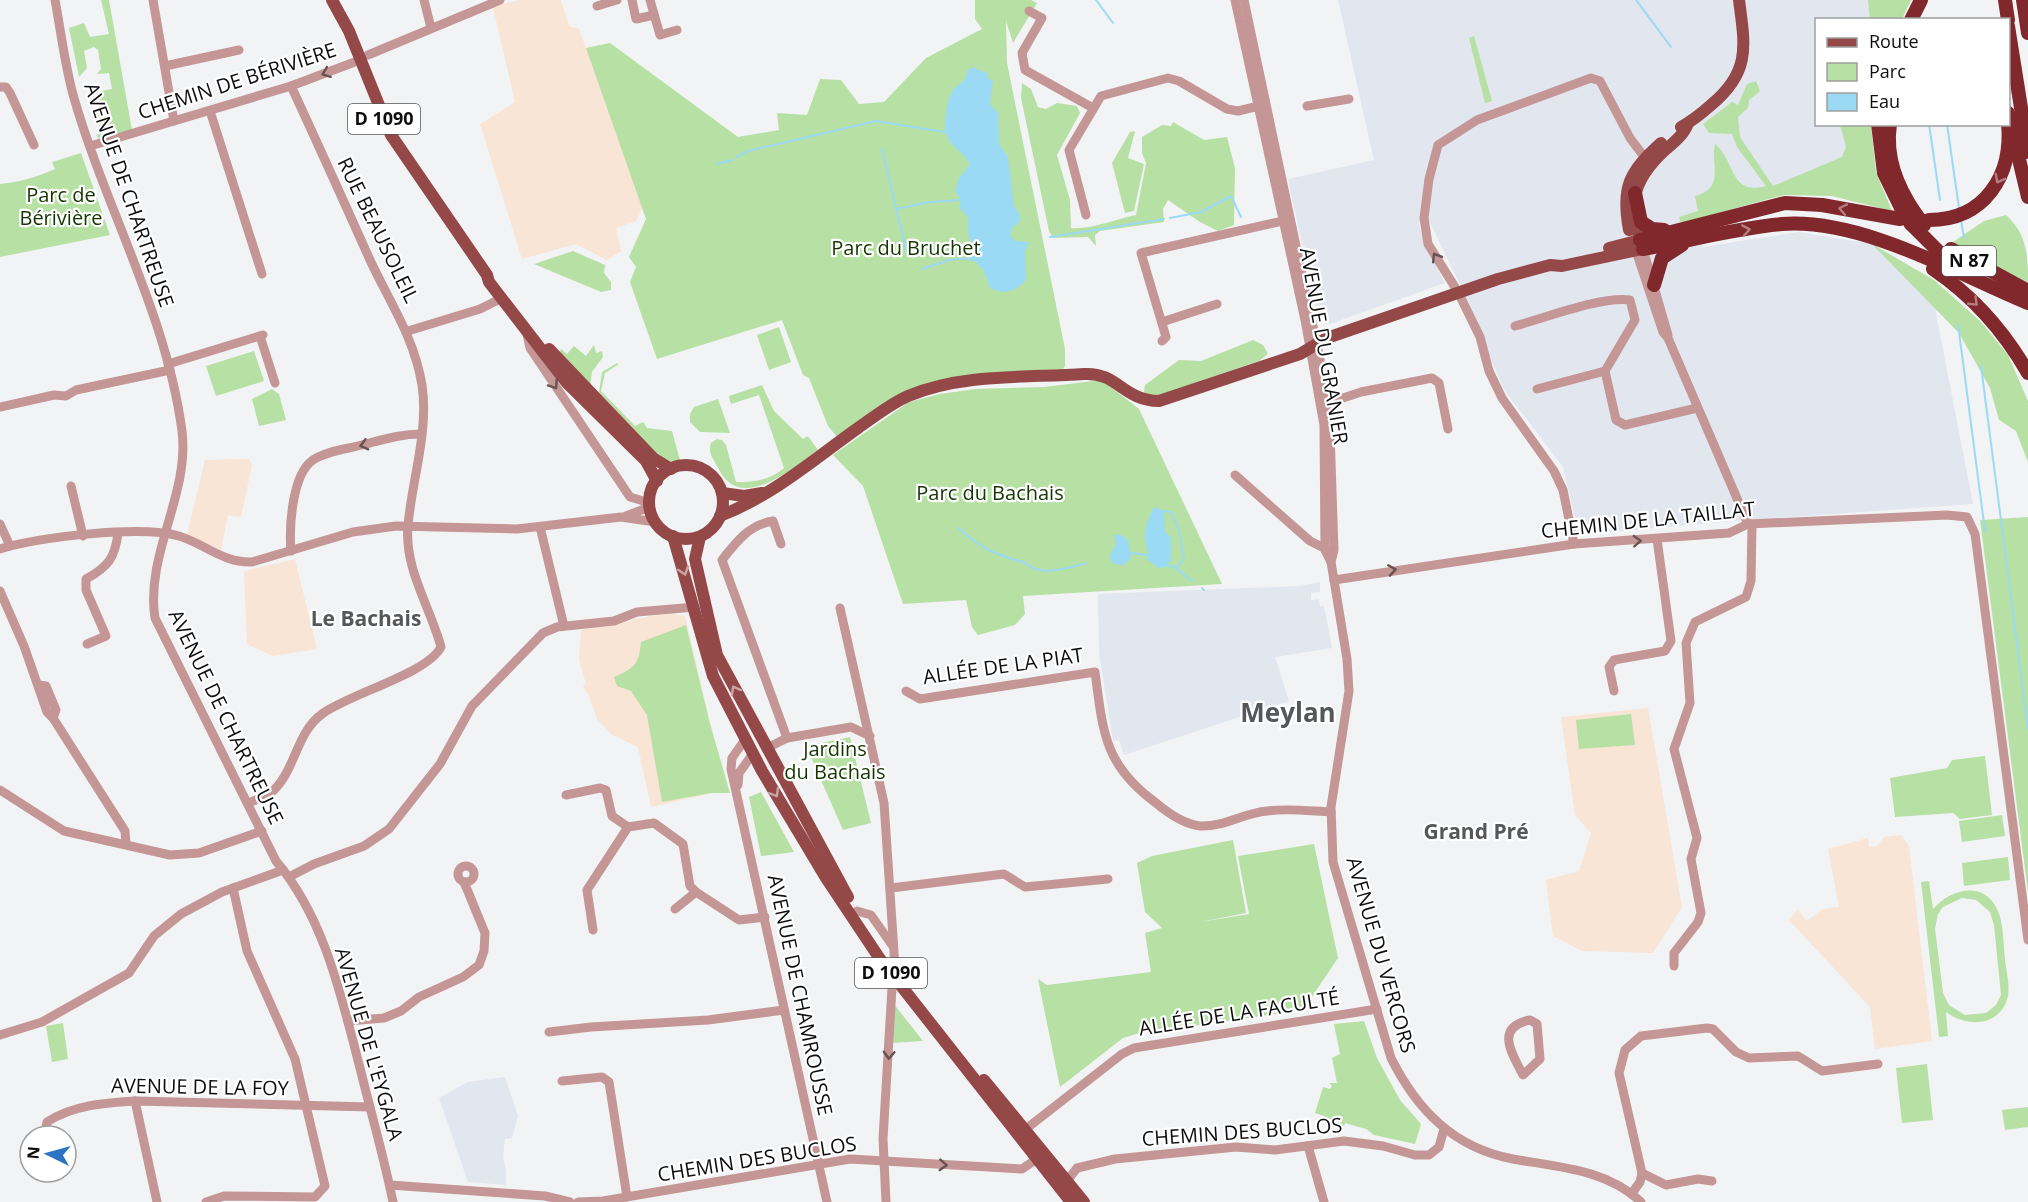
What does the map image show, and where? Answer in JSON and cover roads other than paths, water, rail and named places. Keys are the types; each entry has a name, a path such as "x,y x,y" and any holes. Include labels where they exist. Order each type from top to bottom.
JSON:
{"highway":[{"path":"1912,18 1921,0"},
{"path":"2005,0 2008,18"},
{"path":"2023,0 2028,33"},
{"path":"2010,39 2028,152"},
{"path":"2010,121 2028,197"},
{"path":"1878,126 1884,174 1914,219"},
{"name":"N 87","path":"1890,126 1889,144 1892,166 1914,219 1962,257 2025,297"},
{"path":"1638,246 1678,231 1785,203 1822,205 1914,219 1947,219 1968,212 1994,190 2007,161 2008,126"},
{"path":"1635,193 1643,225 1652,229 1678,231"},
{"path":"1638,246 1689,241 1784,224 1809,225 1864,234 2025,297"},
{"path":"1654,285 1662,258 1689,241"},
{"path":"1911,254 1958,288 1984,312 2012,346 2028,373"}],"main road":[{"name":"D 1090","path":"332,0 364,58 391,135 487,275 559,360 653,458 671,469"},
{"path":"1638,246 1625,212 1625,195 1633,173 1645,158 1726,92 1738,75 1744,55 1738,0"},
{"path":"1638,246 1634,212 1635,193 1639,180 1658,157 1685,131 1688,123"},
{"path":"720,516 745,507 772,491 892,405 938,386 973,381 1086,374 1109,378 1140,399 1159,401 1261,365 1300,354 1340,335 1458,292 1550,265 1562,266 1638,246"},
{"name":"D 1090","path":"487,275 500,299 567,383 646,461 657,481"},
{"path":"683,466 701,469 712,476 722,493 720,516 712,528 700,537 683,539 673,536 656,522 650,503 657,481 671,469 683,466"},
{"path":"722,493 744,496 772,491"},
{"name":"D 1090","path":"673,536 695,607 712,676 744,741 826,878 895,973 1021,1132 1084,1202"},
{"name":"D 1090","path":"700,537 695,559 717,655 825,858 895,973"},
{"path":"744,741 765,744"},
{"path":"752,755 765,744"},
{"name":"D 1090","path":"1041,1156 1071,1202"}],"street":[{"name":"AVENUE DE CHARTREUSE","path":"55,0 73,96 169,367 178,408 183,454 152,598 155,618 160,633 276,861 286,873"},
{"path":"153,0 174,121"},
{"path":"424,0 431,28"},
{"name":"CHEMIN DE BÉRIVIÈRE","path":"90,146 291,86 364,58 490,2 500,0"},
{"path":"597,6 617,0"},
{"path":"632,0 636,19 654,15"},
{"path":"650,0 660,34 677,30"},
{"name":"AVENUE DU GRANIER","path":"1235,0 1263,105"},
{"name":"AVENUE DU GRANIER","path":"1244,0 1324,404 1331,562"},
{"path":"1029,10 1042,18 1022,53 1025,70 1093,108"},
{"path":"165,66 239,50"},
{"path":"1086,215 1069,150 1101,96 1168,78 1179,81 1227,109 1238,111 1263,105"},
{"path":"1574,544 1563,490 1554,471 1502,398 1489,371 1484,347 1458,292 1428,244 1424,218 1429,179 1438,145 1457,132 1477,120 1584,80 1600,81 1630,138 1645,158"},
{"name":"RUE BEAUSOLEIL","path":"291,86 376,272 408,331 480,309 500,299"},
{"path":"0,87 6,87 10,93 34,145"},
{"path":"1307,106 1348,99"},
{"path":"210,111 262,274"},
{"path":"1162,341 1166,337 1141,253 1286,220"},
{"path":"1638,246 1669,330 1668,338"},
{"path":"1638,246 1663,332 1668,338 1750,524 1751,581 1746,597 1695,622 1686,643 1690,703 1674,748 1697,838 1691,859 1701,912 1698,922 1674,953 1674,966"},
{"path":"1515,326 1579,308 1622,299 1630,300 1635,320 1605,371 1616,420 1625,425 1697,408"},
{"path":"1162,322 1217,304"},
{"path":"248,803 272,792 284,777 305,731 320,716 340,702 423,665 436,656 441,647 420,592 409,553 408,526 421,434 422,388 408,331"},
{"path":"527,334 530,348 630,497 630,506 621,518"},
{"path":"0,406 54,395 66,396 76,390 169,367 261,335 275,383"},
{"path":"1538,389 1605,371"},
{"path":"1324,404 1361,392 1432,378 1439,383 1448,429"},
{"path":"291,551 290,536 299,478 306,465 320,456 405,434 421,434"},
{"path":"1235,475 1313,543 1330,550"},
{"path":"71,486 83,536"},
{"path":"621,518 644,509 650,503 630,497"},
{"name":"CHEMIN DE LA TAILLAT","path":"1334,580 1574,544 1729,533 1750,524 1947,515 1967,518 1975,534 1980,568 2028,940"},
{"path":"0,524 5,547 136,531 180,537 223,558 241,562 291,551 353,532 408,526 540,527 621,518 656,522"},
{"path":"781,544 773,520 752,527 722,560 784,739"},
{"path":"540,527 564,626"},
{"path":"87,644 106,636 86,590 86,579 105,569 113,557 118,533"},
{"path":"1614,691 1609,667 1614,660 1665,651 1669,648 1671,641 1657,539"},
{"name":"AVENUE DU VERCORS","path":"1331,562 1347,659 1349,691 1331,812 1333,862 1391,1058 1401,1080 1425,1112 1444,1129 1474,1148 1489,1153 1593,1173 1632,1193 1641,1202"},
{"path":"0,591 39,685 46,686 56,710 53,718 125,831 126,844"},
{"path":"0,1035 42,1022 129,973 164,927 181,914 233,888 286,873 364,846 389,830 440,764 472,706 543,633 564,626 614,621 637,612 695,607"},
{"path":"840,608 884,803 891,888 895,973 883,1139 886,1202"},
{"name":"ALLÉE DE LA PIAT","path":"906,691 920,699 1095,672 1102,722 1113,759 1135,788 1178,819 1198,826 1225,825 1265,811 1331,812"},
{"path":"765,744 851,727 870,736"},
{"name":"AVENUE DE CHAMROUSSE","path":"744,741 732,758 731,769 827,1202"},
{"name":"AVENUE DE CHAMROUSSE","path":"737,796 739,773 752,755"},
{"path":"566,795 600,788 606,790 612,816 628,828"},
{"path":"0,790 64,831 170,855 199,853 262,831"},
{"path":"593,930 587,890 628,828 654,823 683,844 690,886 696,892 740,920 765,917"},
{"name":"AVENUE DE L'EYGALA","path":"286,873 300,892 315,926 348,1021 393,1202"},
{"path":"891,888 1004,874 1025,887 1108,879"},
{"path":"348,1021 384,1018 401,1011 419,997 463,977 479,965 484,951 485,933 464,882"},
{"path":"206,1202 224,1196 315,1197 325,1186 307,1106 284,1031 247,951 233,888"},
{"path":"675,909 696,892"},
{"path":"857,911 871,915 892,945"},
{"name":"ALLÉE DE LA FACULTÉ","path":"1021,1132 1122,1054 1134,1048 1377,1009"},
{"path":"549,1032 708,1020 784,1010"},
{"path":"1530,1020 1537,1024 1540,1059 1522,1075 1508,1038 1510,1030 1516,1023 1530,1020"},
{"path":"1632,1193 1641,1182 1642,1173 1619,1073 1625,1050 1641,1036 1707,1028 1713,1029 1737,1052 1749,1058 1798,1056 1822,1071 1878,1064"},
{"path":"562,1081 602,1077 609,1082 627,1197"},
{"path":"135,1101 156,1202"},
{"name":"AVENUE DE LA FOY","path":"47,1124 62,1112 104,1103 135,1101 370,1107"},
{"name":"CHEMIN DES BUCLOS","path":"1067,1181 1077,1168 1115,1159 1236,1147 1275,1150 1308,1146 1319,1142 1344,1141 1383,1146 1415,1155 1428,1155 1439,1147 1444,1129"},
{"path":"1308,1146 1324,1202"},
{"name":"CHEMIN DES BUCLOS","path":"578,1202 627,1197 850,1159 1025,1168 1041,1156"},
{"path":"1642,1173 1666,1185 1698,1179 1712,1181"},
{"path":"390,1185 545,1196 570,1202"}],"water":[{"path":"972,67 987,73 988,79 993,80 990,104 998,113 999,144 1008,157 1014,206 1020,215 1020,221 1012,228 1010,235 1015,241 1029,242 1025,251 1026,280 1018,287 1005,292 990,288 984,271 975,261 969,261 972,245 968,234 968,217 959,208 961,200 955,191 959,178 970,164 950,142 945,132 949,98"},
{"path":"1154,507 1164,511 1165,532 1171,537 1171,561 1165,567 1159,568 1146,559 1149,555 1146,531 1148,519"},
{"path":"1114,535 1121,535 1128,540 1131,558 1124,565 1114,564 1110,559 1116,543"}],"waterway":[{"path":"1096,0 1113,23"},
{"path":"1636,0 1671,47"},
{"path":"737,157 748,151 876,121 945,132"},
{"path":"1929,126 1940,200"},
{"path":"1947,126 1959,208"},
{"path":"882,149 907,254"},
{"path":"717,164 732,160"},
{"path":"1170,218 1201,212 1231,196 1241,217"},
{"path":"896,209 930,202 961,200"},
{"path":"1050,237 1164,219"},
{"path":"1961,220 1964,238"},
{"path":"922,269 949,260 969,258"},
{"path":"1958,324 1985,531"},
{"path":"1981,366 2028,729"},
{"path":"1164,511 1171,512 1179,530 1184,559 1176,568 1192,581"},
{"path":"958,528 988,550 1023,562 1035,569 1054,570 1086,563"},
{"path":"1130,553 1149,555"},
{"path":"1167,565 1176,568"}],"district":[{"name":"Le Bachais","path":"366,619"},
{"name":"Meylan","path":"1288,713"},
{"name":"Grand Pré","path":"1476,832"}],"park label":[{"name":"Parc de Bérivière","path":"61,206"},
{"name":"Parc du Bruchet","path":"906,248"},
{"name":"Parc du Bachais","path":"990,493"},
{"name":"Jardins du Bachais","path":"835,760"}]}
